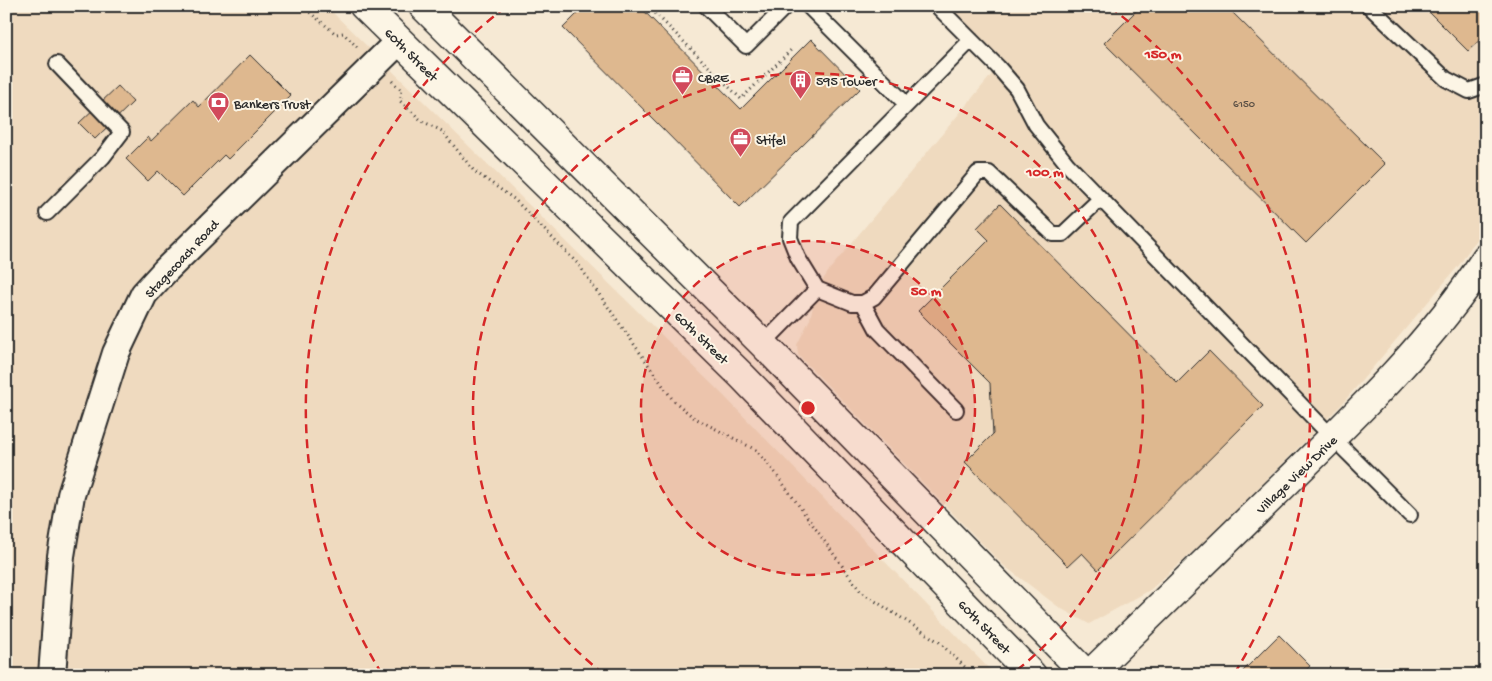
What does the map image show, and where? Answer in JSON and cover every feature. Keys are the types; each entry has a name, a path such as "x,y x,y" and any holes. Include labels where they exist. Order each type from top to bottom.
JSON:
{"street":[{"name":"60th Street","path":"364,6 742,376 1032,675"},
{"name":"Stagecoach Road","path":"52,675 61,556 71,495 116,353 144,294 165,271 399,41 428,8"},
{"path":"428,8 763,344 1088,675"},
{"name":"Village View Drive","path":"1088,675 1332,438 1399,370 1463,294 1486,258"}],"lane":[{"path":"706,6 746,46 786,6"},
{"path":"808,6 906,104"},
{"path":"937,6 998,67 1017,89 1036,125 1068,166 1332,438 1410,515"},
{"path":"1370,6 1446,79 1469,91 1486,85"},
{"path":"970,40 791,222 790,238 798,258 816,289 852,303 863,303 874,296 978,173 989,174 1053,234 1063,234 1100,199"},
{"path":"47,213 103,157 122,132 57,64"},
{"path":"763,344 816,289"},
{"path":"863,303 870,320 877,329 956,410"}],"path":[{"path":"302,6 336,34 343,33"},
{"path":"648,6 741,99 793,48"},
{"path":"402,91 400,101 422,121 442,131 474,171 514,200 578,264 673,400 692,418 756,450 774,471 861,592 939,642 973,675"}],"shaded area":[{"path":"6,6 326,6 723,395 995,675 6,675"},
{"path":"937,6 1486,6 1486,224 1460,264 1342,404 1210,536 1150,590 1089,624 1060,608 1003,565 798,355 797,345 810,319 817,289 830,269 998,67"}],"building":[{"name":"595 Tower","path":"570,6 639,6 741,109 811,39 860,89 740,207 563,28 578,13"},
{"path":"1141,6 1226,6 1385,164 1306,243 1104,43"},
{"path":"1423,6 1486,6 1486,34 1468,51"},
{"name":"Bankers Trust","path":"250,55 291,96 228,159 224,155 183,196 158,171 148,181 126,159 148,137 151,141 193,100 199,107"},
{"path":"118,86 133,102 95,139 79,123"},
{"path":"1000,204 1177,383 1209,351 1263,406 1098,570 1082,553 1068,566 965,462 993,434 990,383 918,311 989,240 977,228"},
{"path":"1279,635 1310,666 1303,675 1239,675"},
{"path":"887,666 895,675 876,675"}],"place":[{"name":"CBRE","path":"682,96"},
{"name":"595 Tower","path":"800,99"},
{"name":"Bankers Trust","path":"218,122"},
{"name":"Stifel","path":"740,158"}]}
